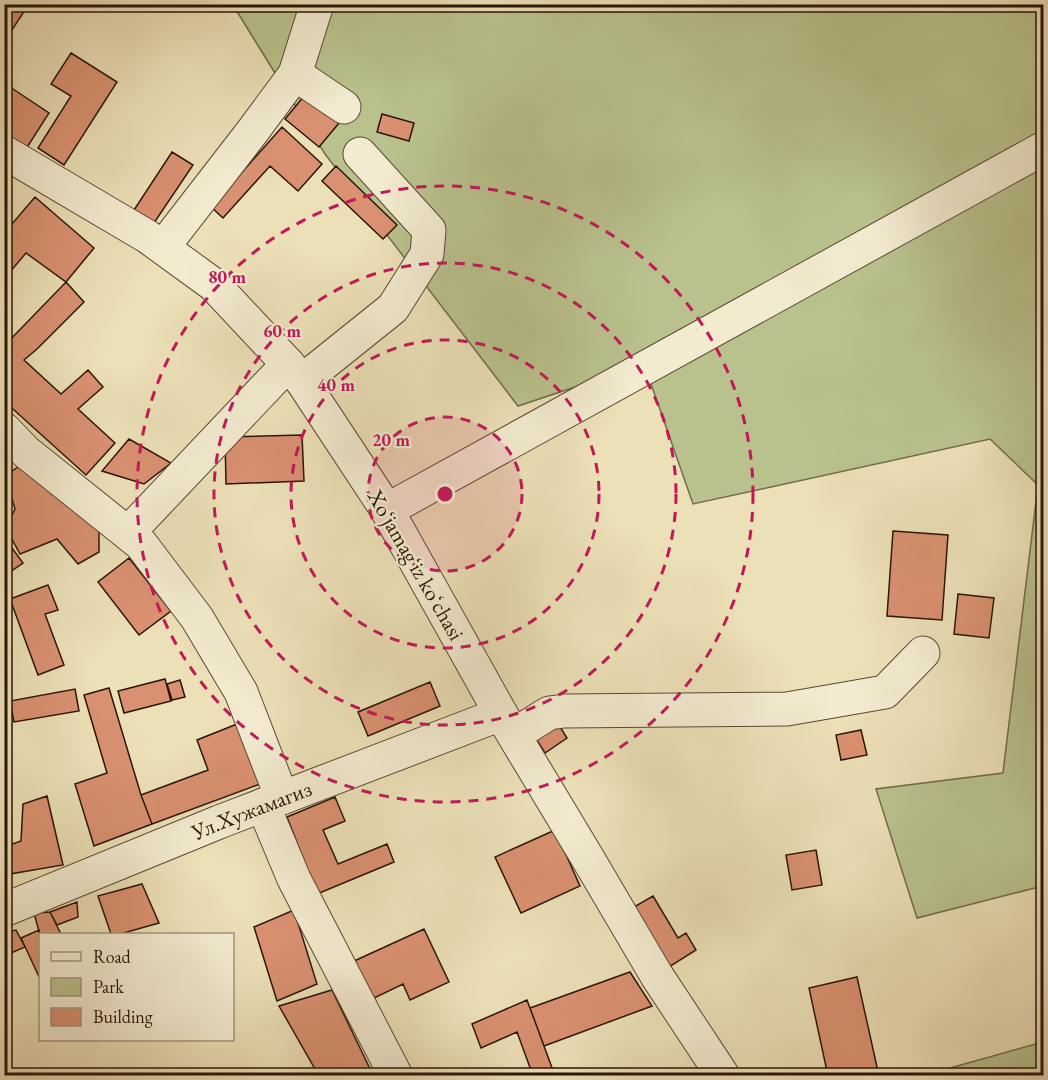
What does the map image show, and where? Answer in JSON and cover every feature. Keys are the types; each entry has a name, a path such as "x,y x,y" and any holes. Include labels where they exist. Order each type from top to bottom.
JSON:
{"street":[{"path":"163,247 295,74 317,4"},
{"path":"295,74 344,107"},
{"path":"387,510 1044,148"},
{"name":"Xoʻjamagʻiz koʻchasi","path":"4,152 163,247 214,285 295,373 387,510 507,724 657,976 723,1076"},
{"path":"128,533 295,373 393,308 427,254 429,230 360,154"},
{"path":"4,429 26,452 141,544 197,618 241,692 294,879 396,1076"},
{"name":"Ул.Хужамагиз","path":"4,910 272,801 507,724 564,711 787,709 885,692 923,653"}],"green space":[{"path":"233,5 1043,5 1043,886 917,918 876,789 1003,773 1038,485 990,439 693,504 644,364 518,406 325,154"},
{"path":"1043,1042 1043,1075 925,1075"}],"building":[{"path":"4,4 29,4 4,42"},
{"path":"71,53 117,82 64,165 38,148 71,96 51,84"},
{"path":"4,83 49,113 26,149 4,134"},
{"path":"305,95 339,123 319,147 285,119"},
{"path":"382,114 414,123 409,141 377,132"},
{"path":"282,127 322,164 298,191 270,166 223,218 211,207"},
{"path":"172,152 193,165 154,223 134,210"},
{"path":"336,166 397,225 383,239 322,181"},
{"path":"35,197 94,248 66,282 26,253 4,279 4,232"},
{"path":"66,282 84,302 24,360 61,394 88,370 103,387 78,409 115,443 86,475 4,401 4,346"},
{"path":"302,435 304,481 226,484 225,437"},
{"path":"129,439 171,463 144,484 102,471"},
{"path":"28,460 99,528 99,552 78,564 57,539 20,554 6,528 15,509 5,476"},
{"path":"893,531 948,535 942,620 887,616"},
{"path":"4,537 23,563 4,576"},
{"path":"129,558 171,611 139,635 98,582"},
{"path":"48,585 58,610 45,614 64,665 38,675 10,599"},
{"path":"958,594 994,598 989,638 954,634"},
{"path":"165,679 171,701 124,713 118,691"},
{"path":"180,680 185,697 172,700 167,684"},
{"path":"430,682 440,706 368,736 358,712"},
{"path":"109,688 152,824 94,846 75,784 107,773 84,695"},
{"path":"75,689 79,711 14,722 10,701"},
{"path":"554,717 567,738 545,753 531,731"},
{"path":"237,724 260,784 152,824 141,795 208,770 197,740"},
{"path":"861,730 867,755 841,760 836,735"},
{"path":"47,796 63,865 4,875 4,847 21,841 23,804"},
{"path":"335,797 345,821 323,830 338,864 387,844 394,862 317,894 287,817"},
{"path":"555,830 580,886 521,913 495,857"},
{"path":"816,850 822,885 792,890 786,855"},
{"path":"142,884 159,923 124,933 111,933 98,896"},
{"path":"653,896 678,938 686,933 696,950 669,967 634,907"},
{"path":"77,902 78,917 57,925 50,912"},
{"path":"294,910 317,984 277,1001 254,927"},
{"path":"50,912 60,933 39,933 34,913"},
{"path":"424,929 449,982 410,1000 403,984 368,1001 352,962"},
{"path":"16,930 25,947 4,956 4,933"},
{"path":"39,930 39,977 21,938"},
{"path":"630,972 652,1006 544,1046 530,1008"},
{"path":"857,977 879,1076 828,1076 809,988"},
{"path":"332,990 372,1073 368,1076 319,1076 279,1006"},
{"path":"527,1000 555,1076 525,1076 532,1073 517,1032 481,1048 472,1024"}]}
